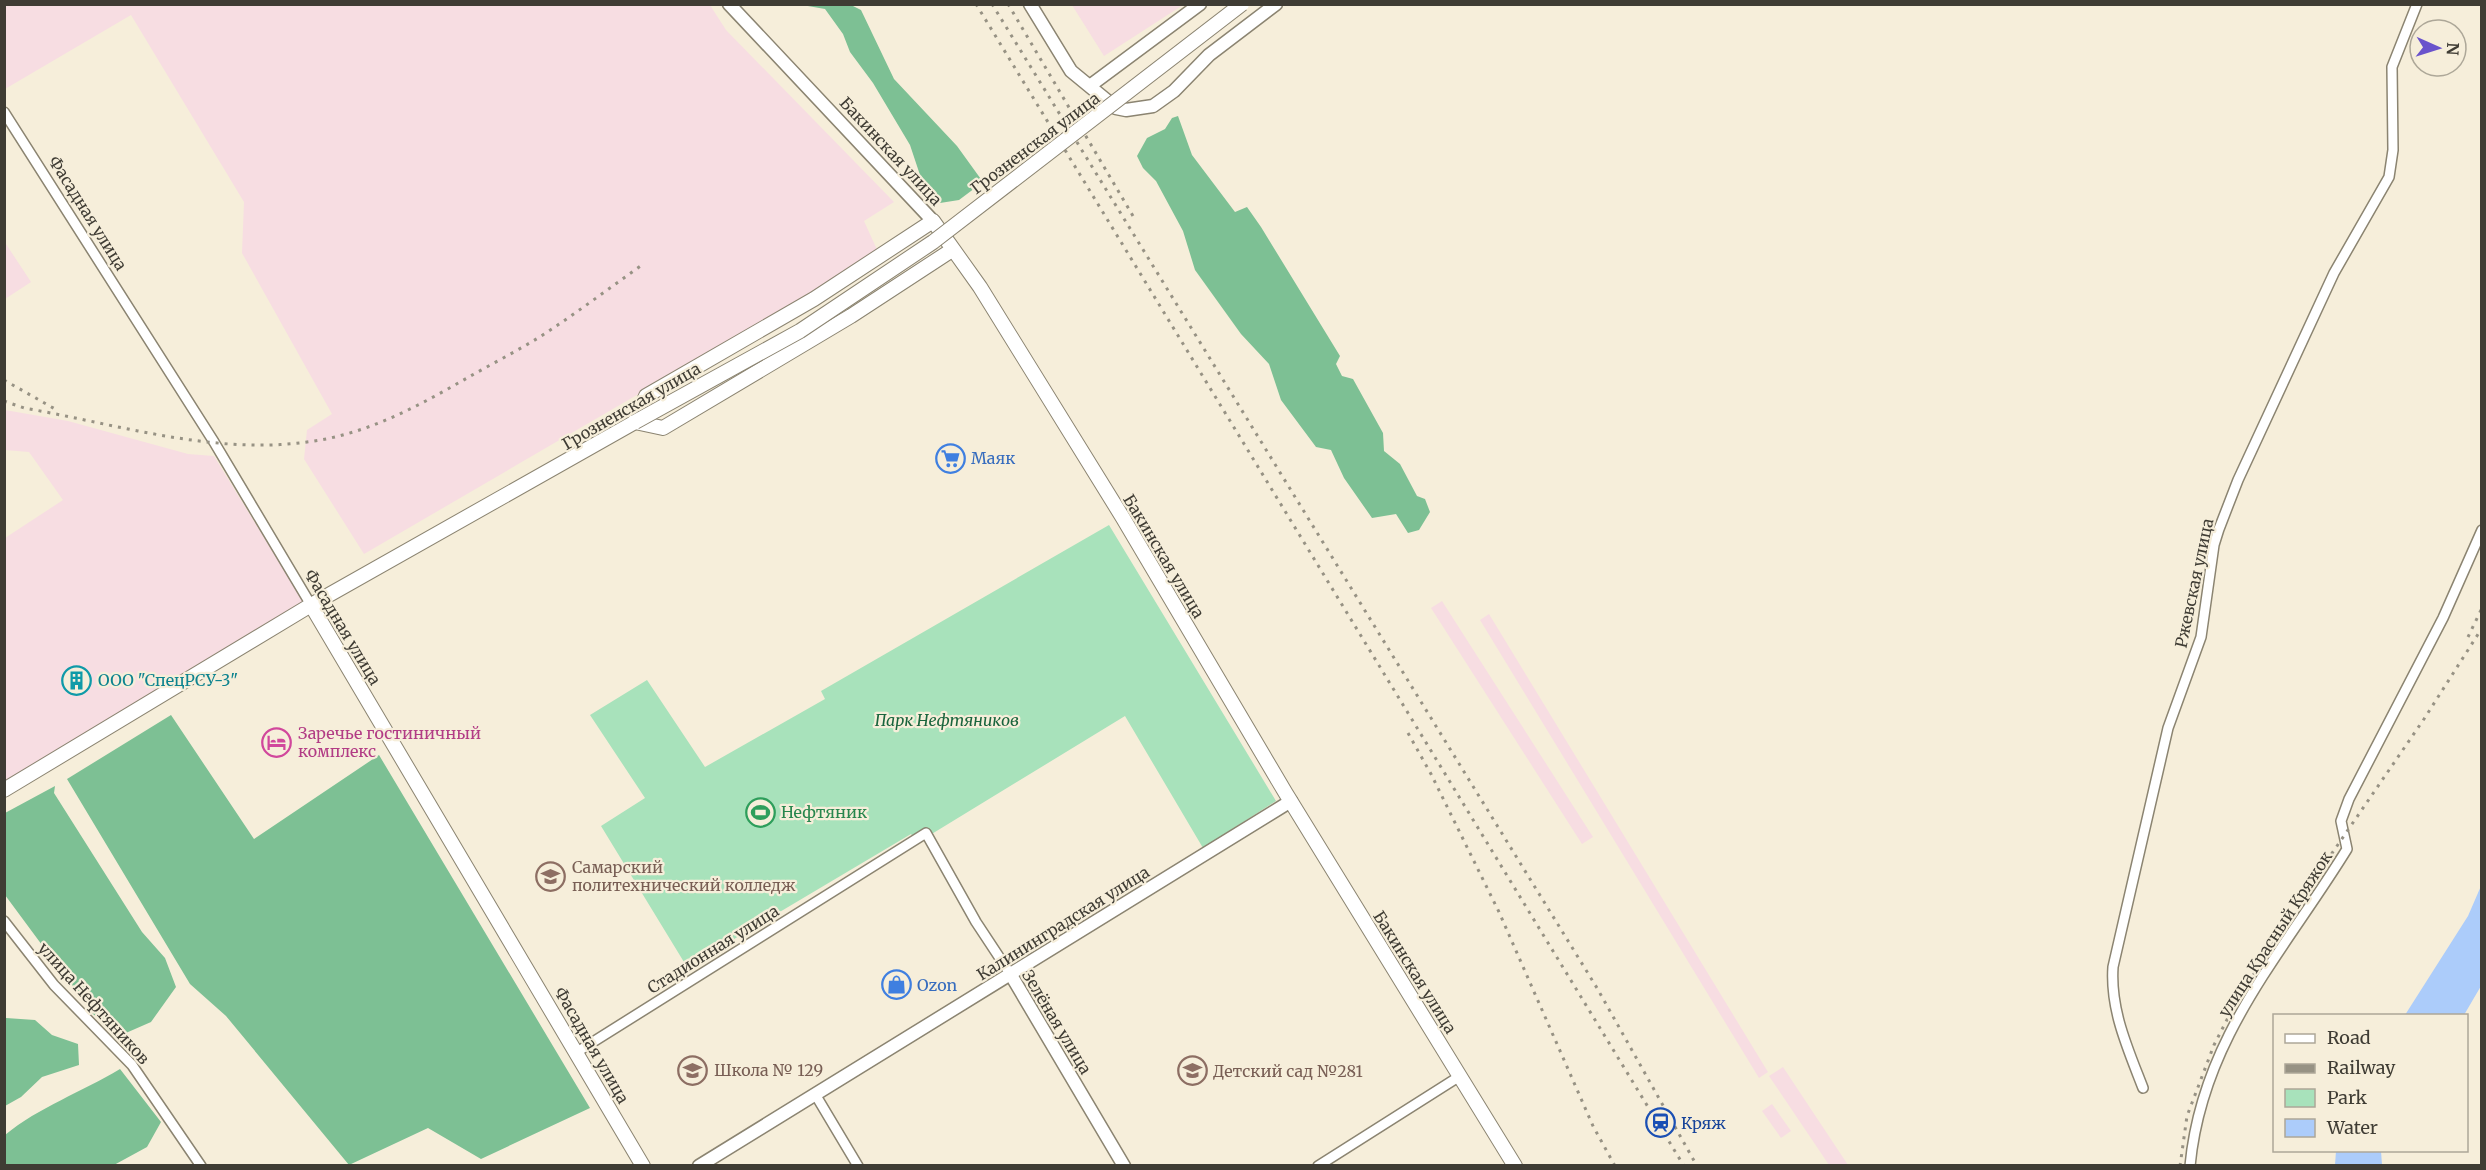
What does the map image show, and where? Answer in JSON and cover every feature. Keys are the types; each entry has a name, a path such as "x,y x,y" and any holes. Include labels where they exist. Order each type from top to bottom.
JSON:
{"main road":[{"name":"Грозненская улица","path":"4,790 311,606 800,331 924,248 1242,4"},
{"name":"Бакинская улица","path":"933,221 980,287 1123,518 1291,801 1515,1166"},
{"path":"933,221 814,299 646,396 635,422 663,428 851,316 952,250"},
{"path":"882,256 952,250"},
{"name":"Фасадная улица","path":"311,606 578,1052 643,1166"}],"street":[{"name":"Бакинская улица","path":"729,4 933,221"},
{"path":"1030,4 1071,71 1091,85 1116,108 1133,110 1153,106 1174,91 1209,55 1276,4"},
{"path":"1091,85 1200,4"},
{"name":"Ржевская улица","path":"2143,1088 2118,1024 2112,981 2113,967 2168,728 2201,638 2214,545 2238,480 2334,273 2389,177 2393,150 2392,67 2417,4"},
{"name":"Фасадная улица","path":"4,112 214,442 311,606"},
{"name":"улица Красный Кряжок","path":"2190,1166 2193,1136 2214,1065 2242,1008 2347,849 2341,821 2349,799 2443,618 2481,530"},
{"name":"Калининградская улица","path":"699,1166 1291,801"},
{"name":"Стадионная улица","path":"578,1052 926,833"},
{"name":"Зелёная улица","path":"926,833 976,922 1011,975 1124,1166"},
{"name":"улица Нефтяников","path":"4,921 54,985 132,1065 201,1166"},
{"path":"1318,1166 1460,1076"},
{"path":"815,1094 858,1166"}],"shaded area":[{"path":"4,5 710,5 726,30 894,202 864,221 879,254 364,554 304,459 307,430 332,414 242,253 244,202 131,15 5,89"},
{"path":"1072,5 1183,5 1104,56"},
{"path":"4,241 31,282 5,299 4,299"},
{"path":"5,410 68,421 188,454 214,456 304,603 5,786 5,538 63,500 29,452 5,450"},
{"path":"1442,601 1593,837 1582,844 1431,608"},
{"path":"1489,614 1768,1072 1759,1078 1480,620"},
{"path":"1783,1067 1848,1165 1829,1165 1769,1076"},
{"path":"1772,1104 1791,1131 1781,1138 1762,1111"}],"green space":[{"path":"802,5 851,5 861,10 894,79 957,146 983,182 959,200 940,203 923,184 910,145 873,83 850,52 843,34 825,9"},
{"path":"1178,116 1192,155 1235,212 1247,207 1261,227 1340,356 1336,364 1342,376 1353,379 1383,433 1384,451 1400,464 1417,496 1425,499 1430,512 1419,530 1408,533 1396,514 1372,518 1344,478 1331,450 1316,447 1281,400 1269,364 1241,334 1195,270 1183,231 1156,181 1143,168 1137,156 1147,138 1165,129 1172,118"},
{"name":"Парк Нефтяников","path":"1109,525 1276,801 1203,848 1125,716 917,843 911,834 687,967 601,826 645,798 590,715 647,680 705,767 825,699 821,691"},
{"path":"171,715 254,839 379,755 590,1108 481,1159 428,1128 349,1165 226,1016 190,984 67,779"},
{"path":"55,786 54,793 142,932 165,958 176,987 151,1022 119,1036 93,1014 5,895 5,813"},
{"path":"6,1018 35,1020 52,1035 78,1044 79,1065 42,1077 21,1097 5,1106"},
{"path":"120,1069 161,1122 147,1147 114,1165 5,1165 5,1135 46,1108"}],"water":[{"path":"2481,886 2481,986 2465,1014 2406,1014 2468,916"},
{"path":"2336,1152 2381,1152 2382,1165 2335,1165"}],"railway":[{"path":"976,4 1684,1166"},
{"path":"992,4 1597,988 1697,1166"},
{"path":"1008,4 1133,216"},
{"path":"4,401 24,408 200,441 272,445 328,438 390,418 448,389 538,338 642,265"},
{"path":"4,380 55,409"},
{"path":"2468,637 2482,608"},
{"path":"2180,1166 2187,1116 2214,1045 2234,1006 2300,900 2424,719 2482,628"},
{"path":"1408,733 1431,774 1499,912 1593,1126 1615,1166"}],"place":[{"name":"Маяк","path":"950,458"},
{"name":"ООО \"СпецРСУ-3\"","path":"77,680"},
{"name":"Заречье гостиничный комплекс","path":"277,742"},
{"name":"Нефтяник","path":"760,812"},
{"name":"Самарский политехнический колледж","path":"551,876"},
{"name":"Ozon","path":"896,985"},
{"name":"Школа № 129","path":"693,1070"},
{"name":"Детский сад №281","path":"1192,1071"},
{"name":"Кряж","path":"1660,1123"}]}
